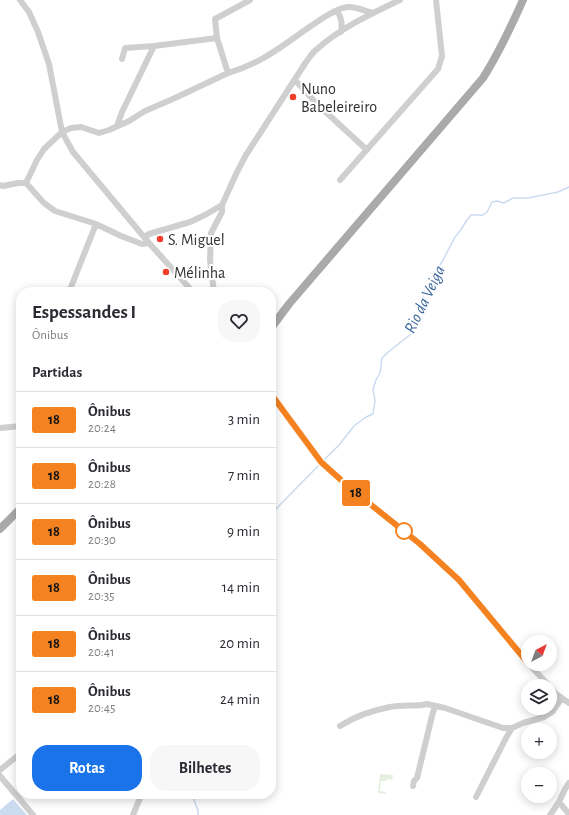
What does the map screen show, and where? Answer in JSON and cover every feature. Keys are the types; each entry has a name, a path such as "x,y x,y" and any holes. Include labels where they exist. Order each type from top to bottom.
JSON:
{"main road":[{"path":"276,321 294,298 483,78 502,46 523,0"},
{"path":"0,529 16,513"}],"street":[{"path":"20,0 29,12 38,32 49,64 62,132 73,152 189,287"},
{"path":"228,73 217,38 215,20 250,0"},
{"path":"213,287 210,260 212,232 222,212 222,205 246,155 306,62 315,51 341,32 373,13 400,0"},
{"path":"340,180 438,69 442,56 436,0"},
{"path":"26,183 44,149 62,132 70,128 81,127 99,133 109,130 129,121 145,111 228,73 256,63 340,8 359,8 373,13"},
{"path":"337,11 340,15 342,23 341,32"},
{"path":"122,59 125,48 217,38"},
{"path":"117,126 122,112 154,46"},
{"path":"295,80 367,150"},
{"path":"0,185 3,186 26,183 44,203 55,211 96,224 142,244 147,240 149,234 190,222 222,205"},
{"path":"71,287 96,224"},
{"path":"276,401 324,465 350,488 420,544 459,580 521,655"},
{"path":"0,428 16,426"},
{"path":"535,671 542,679"},
{"path":"557,695 569,703"},
{"path":"340,726 359,717 390,707 427,704 445,708 503,728 512,728 522,723 544,717 552,712 562,698"},
{"path":"413,786 414,781 417,778 432,716 436,706"},
{"path":"476,798 512,728"},
{"path":"0,770 16,757"},
{"path":"0,776 16,795"},
{"path":"550,815 559,802 569,782"},
{"path":"19,799 33,815"},
{"path":"133,815 140,799"},
{"path":"559,802 569,814"}],"green space":[{"path":"380,774 393,775 392,780 387,779 386,781 381,781 380,791 386,792 386,794 378,793"}],"water":[{"path":"13,799 27,815 0,815 0,810"}],"waterway":[{"name":"Rio da Veiga","path":"323,461 339,445 354,426 366,417 373,414 375,401 373,389 380,373 382,358 411,334 426,287 455,237 471,215 483,215 487,212 492,202 497,201 504,203 513,198 528,198 558,192 569,187"},
{"name":"Rio da Veiga","path":"276,509 320,464"},
{"name":"Rio da Veiga","path":"194,799 198,815"}],"bus line":[{"name":"18","path":"276,401 321,462 350,488 420,544 459,580 521,655"}],"place":[{"name":"Nuno Babeleireiro","path":"293,97"},
{"name":"S. Miguel","path":"160,239"},
{"name":"Mélinha","path":"166,272"}]}
